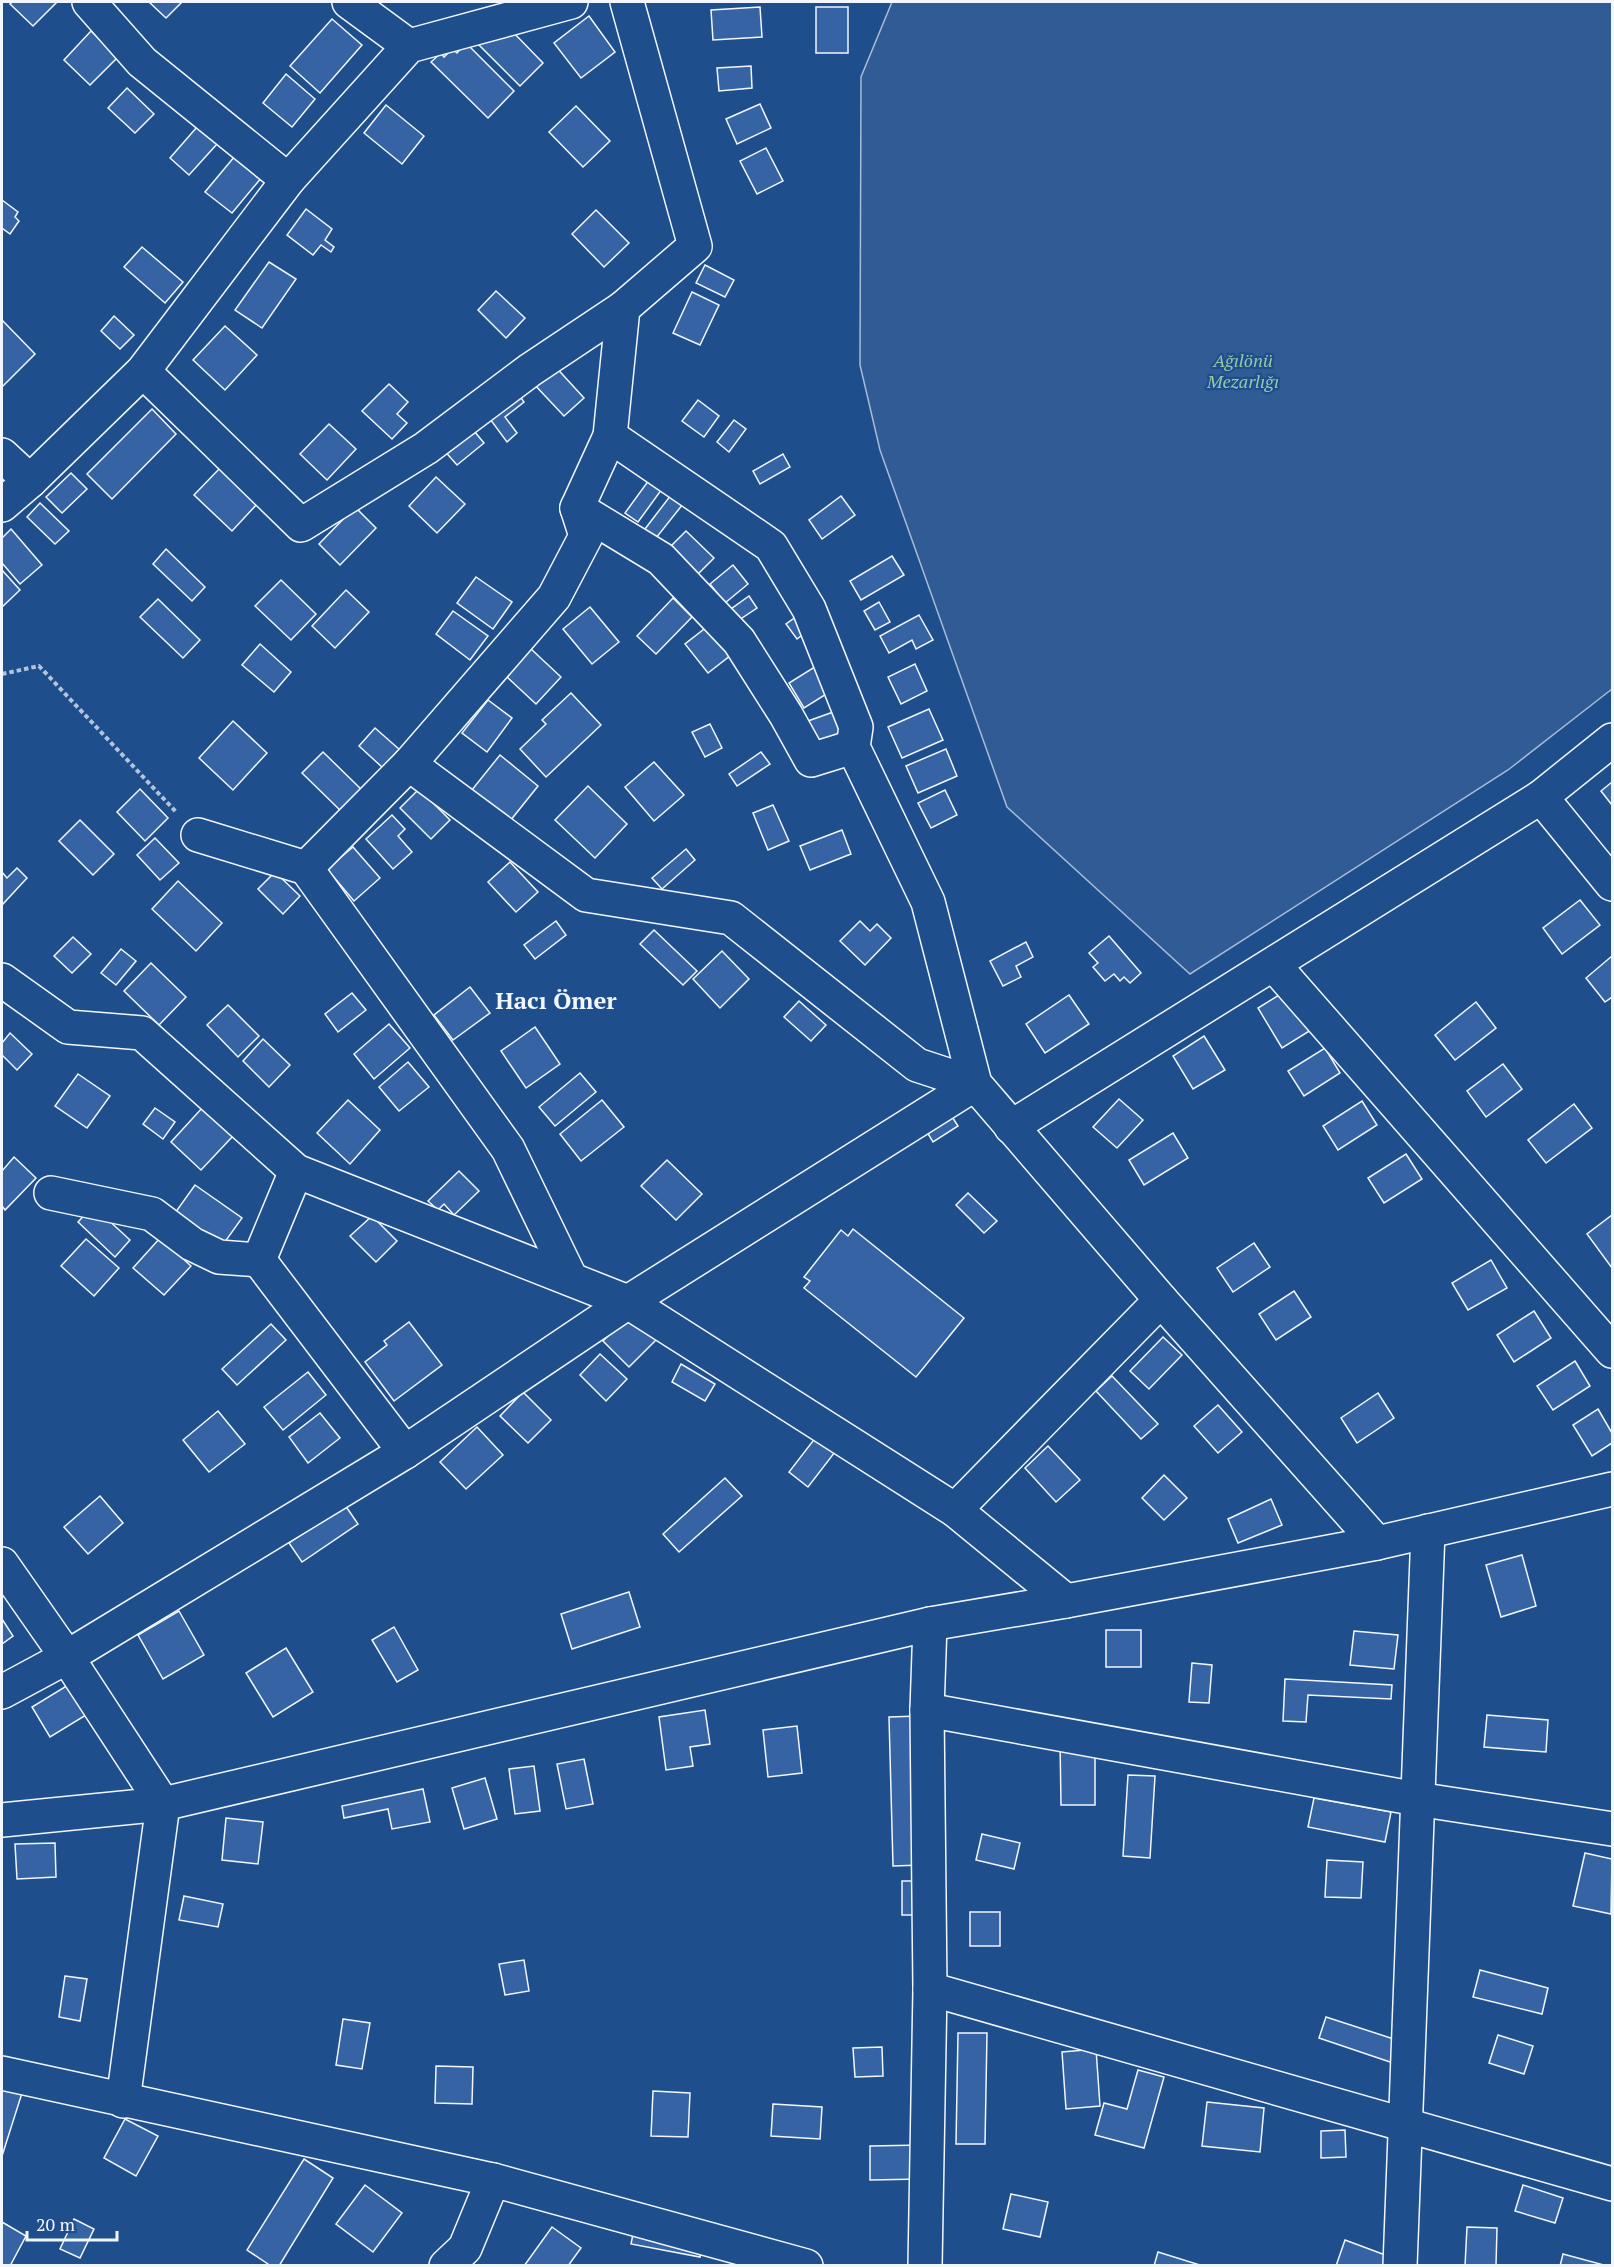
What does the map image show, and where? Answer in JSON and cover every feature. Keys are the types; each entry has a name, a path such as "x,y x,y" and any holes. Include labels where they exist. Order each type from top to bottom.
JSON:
{"street":[{"path":"89,2 142,62 288,180"},
{"path":"349,2 409,46"},
{"path":"2,505 30,481 143,371 288,180 409,46 571,2"},
{"path":"143,371 301,525 426,448 530,370 623,308 694,246 627,2"},
{"path":"306,868 409,764 554,597 586,536 577,508 610,436 623,308"},
{"path":"610,436 771,546 809,609 856,727 853,747 928,902 975,1084 1161,1300 1377,1543"},
{"path":"2,455 30,481"},
{"path":"577,508 660,559 739,641 786,715 811,760 853,747"},
{"path":"1011,1127 1541,797 1612,740"},
{"path":"409,764 586,896 731,918 917,1065 975,1084"},
{"path":"1541,797 1612,884"},
{"path":"198,835 306,868 508,1149 571,1280"},
{"path":"1274,965 1612,1351"},
{"path":"2,980 68,1027 142,1033 297,1171 628,1302 955,1510 1066,1601"},
{"path":"2,1692 67,1657 405,1452 628,1302 975,1084"},
{"path":"259,1260 297,1171"},
{"path":"51,1193 152,1214 192,1244 219,1257 259,1260 405,1452"},
{"path":"955,1510 1161,1300"},
{"path":"2,1820 163,1804 930,1624 1377,1543 1612,1489"},
{"path":"1400,2265 1428,1531"},
{"path":"2,1564 67,1657 163,1804 123,2101"},
{"path":"925,2265 930,1989 927,1710 930,1624"},
{"path":"927,1710 1417,1799 1612,1829"},
{"path":"930,1989 1612,2184"},
{"path":"2,2073 493,2181 806,2265"},
{"path":"446,2265 465,2248 493,2181"}],"path":[{"path":"2,674 39,666 198,835"}],"shaded area":[{"name":"Ağılönü Mezarlığı","path":"892,2 1612,2 1612,689 1508,770 1190,974 1007,807 880,450 860,365 861,77"}],"building":[{"path":"12,2 57,2 33,26 10,4"},
{"path":"149,2 182,2 166,18"},
{"path":"760,7 762,37 713,40 711,10"},
{"path":"816,7 848,7 848,53 816,53"},
{"path":"589,16 615,52 581,78 554,43"},
{"path":"332,19 362,45 320,93 290,66"},
{"path":"508,27 543,63 520,86 479,45 491,33"},
{"path":"91,31 118,57 90,85 64,60"},
{"path":"466,43 514,91 488,118 431,62 441,53 444,57 452,49 457,53"},
{"path":"751,66 752,88 719,91 717,68"},
{"path":"286,74 315,99 292,127 263,103"},
{"path":"127,88 154,114 135,133 108,108"},
{"path":"760,104 771,128 737,144 726,119"},
{"path":"386,105 424,136 402,164 364,133"},
{"path":"576,106 610,141 583,167 549,132"},
{"path":"197,127 217,144 189,175 170,158"},
{"path":"766,148 783,181 757,194 740,161"},
{"path":"235,156 262,177 232,213 205,192"},
{"path":"2,200 18,212 15,217 19,221 10,234 2,228"},
{"path":"306,209 332,229 325,240 334,247 331,252 321,245 313,255 287,235"},
{"path":"596,210 629,243 604,267 572,234"},
{"path":"142,247 183,282 165,303 124,267"},
{"path":"269,262 296,279 262,328 235,310"},
{"path":"705,265 734,280 725,297 696,283"},
{"path":"496,291 525,318 506,338 478,310"},
{"path":"692,292 719,305 700,345 673,333"},
{"path":"114,316 134,335 120,349 101,331"},
{"path":"2,320 35,354 2,387"},
{"path":"225,326 257,355 225,390 193,360"},
{"path":"552,363 584,398 564,416 532,382"},
{"path":"389,384 408,402 397,414 407,423 392,439 362,411"},
{"path":"517,392 524,402 505,417 517,433 507,442 487,415"},
{"path":"698,400 719,416 704,437 682,421"},
{"path":"152,409 176,434 112,499 87,474"},
{"path":"734,420 746,429 729,452 717,442"},
{"path":"329,424 356,449 327,480 300,454"},
{"path":"469,425 484,443 457,465 442,448"},
{"path":"783,454 790,467 760,484 753,471"},
{"path":"221,467 258,503 232,531 194,495"},
{"path":"71,473 87,489 62,513 46,497"},
{"path":"436,477 465,504 437,533 409,506"},
{"path":"649,480 662,489 638,522 625,513"},
{"path":"671,495 683,504 656,538 645,529"},
{"path":"841,496 855,515 822,539 809,520"},
{"path":"40,503 69,531 55,544 27,517"},
{"path":"355,507 376,528 340,565 319,544"},
{"path":"11,529 42,565 20,584 2,563 2,538"},
{"path":"686,531 714,558 698,574 670,547"},
{"path":"166,549 205,587 192,601 153,564"},
{"path":"892,556 904,575 861,600 850,581"},
{"path":"733,565 748,584 725,603 710,584"},
{"path":"2,570 20,590 2,607"},
{"path":"476,577 512,602 493,629 457,603"},
{"path":"281,580 316,614 291,640 255,606"},
{"path":"346,590 369,612 335,648 312,626"},
{"path":"749,596 757,608 739,620 731,609"},
{"path":"673,598 692,617 656,654 637,636"},
{"path":"158,599 200,640 183,658 140,617"},
{"path":"879,602 890,622 875,630 864,611"},
{"path":"590,607 619,642 592,664 563,629"},
{"path":"453,611 488,636 470,660 436,634"},
{"path":"803,612 814,626 797,639 786,624"},
{"path":"919,615 933,640 916,649 912,640 889,653 880,636"},
{"path":"708,626 731,655 708,673 685,644"},
{"path":"260,644 291,672 274,692 242,665"},
{"path":"531,649 561,677 536,704 507,677"},
{"path":"821,663 836,688 804,708 789,683"},
{"path":"915,664 927,691 901,704 888,677"},
{"path":"571,693 601,725 546,777 520,749 546,724 542,720"},
{"path":"488,700 512,718 487,752 462,733"},
{"path":"929,709 943,740 902,758 888,727"},
{"path":"836,711 846,736 818,746 808,721"},
{"path":"233,721 267,753 233,790 199,758"},
{"path":"710,724 722,748 705,757 692,732"},
{"path":"375,728 400,750 383,768 359,746"},
{"path":"946,749 957,776 918,793 906,766"},
{"path":"323,752 365,793 344,814 302,773"},
{"path":"761,752 770,764 737,786 729,774"},
{"path":"500,755 538,786 506,826 467,796"},
{"path":"654,762 684,795 654,821 625,787"},
{"path":"1612,782 1612,805 1601,791"},
{"path":"588,786 627,824 595,858 555,820"},
{"path":"140,789 168,818 145,841 117,812"},
{"path":"419,789 450,820 431,839 400,808"},
{"path":"945,790 957,815 931,828 918,803"},
{"path":"773,805 789,841 768,850 753,813"},
{"path":"392,815 405,829 398,836 412,852 393,869 366,839"},
{"path":"80,820 114,854 93,875 59,841"},
{"path":"842,830 851,854 810,870 800,846"},
{"path":"155,838 179,863 160,880 137,855"},
{"path":"353,847 380,878 354,901 327,869"},
{"path":"686,849 695,860 662,889 652,878"},
{"path":"510,862 538,892 516,912 488,882"},
{"path":"17,868 27,878 2,905 2,872 7,878"},
{"path":"275,872 300,896 283,914 258,889"},
{"path":"178,881 222,923 196,951 152,909"},
{"path":"1580,900 1600,925 1562,954 1543,928"},
{"path":"556,921 566,935 535,959 524,945"},
{"path":"860,921 870,931 877,924 891,938 865,965 840,941"},
{"path":"654,930 697,971 683,985 640,944"},
{"path":"1109,936 1141,973 1130,983 1124,977 1120,981 1114,974 1105,981 1093,967 1098,963 1089,953"},
{"path":"73,937 91,954 72,973 54,956"},
{"path":"1026,942 1033,957 1016,966 1021,977 1003,986 990,961"},
{"path":"121,949 136,961 116,985 101,973"},
{"path":"722,951 749,979 720,1008 693,979"},
{"path":"1612,956 1612,997 1605,1002 1586,978"},
{"path":"151,963 186,997 159,1025 124,991"},
{"path":"470,987 490,1013 453,1040 434,1015"},
{"path":"1287,990 1311,1030 1282,1048 1258,1008"},
{"path":"352,993 366,1010 338,1032 325,1014"},
{"path":"1069,995 1089,1024 1045,1053 1026,1024"},
{"path":"799,1001 826,1025 811,1041 784,1017"},
{"path":"1476,1002 1496,1028 1455,1060 1435,1035"},
{"path":"228,1005 259,1036 238,1057 207,1025"},
{"path":"389,1024 410,1048 374,1079 354,1054"},
{"path":"535,1027 560,1064 526,1088 501,1051"},
{"path":"10,1033 32,1054 17,1070 2,1055 2,1043"},
{"path":"1204,1036 1225,1070 1193,1089 1173,1056"},
{"path":"263,1039 290,1065 269,1087 243,1061"},
{"path":"1325,1048 1340,1073 1304,1096 1288,1071"},
{"path":"408,1062 429,1087 399,1111 379,1087"},
{"path":"1503,1064 1522,1089 1486,1117 1467,1091"},
{"path":"580,1073 596,1092 555,1126 539,1107"},
{"path":"78,1074 110,1096 87,1128 55,1106"},
{"path":"1119,1099 1143,1120 1117,1148 1093,1127"},
{"path":"348,1100 380,1130 350,1164 317,1133"},
{"path":"602,1100 624,1127 581,1161 560,1134"},
{"path":"1362,1101 1377,1125 1338,1150 1323,1126"},
{"path":"1574,1104 1592,1128 1546,1163 1528,1140"},
{"path":"203,1107 233,1136 201,1170 171,1142"},
{"path":"155,1108 175,1122 163,1139 143,1124"},
{"path":"949,1112 958,1126 933,1142 924,1127"},
{"path":"1173,1133 1188,1158 1144,1185 1129,1160"},
{"path":"1406,1154 1422,1179 1384,1203 1368,1178"},
{"path":"14,1157 36,1178 5,1210 2,1206 2,1171"},
{"path":"667,1160 702,1194 676,1220 641,1186"},
{"path":"459,1171 479,1191 454,1215 444,1204 438,1210 428,1201"},
{"path":"195,1185 242,1218 222,1246 175,1213"},
{"path":"968,1193 997,1221 984,1233 956,1205"},
{"path":"93,1206 130,1240 115,1257 78,1222"},
{"path":"1612,1215 1612,1268 1587,1234"},
{"path":"372,1216 397,1241 376,1262 350,1236"},
{"path":"853,1229 964,1318 916,1377 804,1288 810,1281 804,1277 841,1230 848,1236"},
{"path":"160,1238 191,1266 164,1295 133,1268"},
{"path":"86,1239 119,1268 94,1296 61,1266"},
{"path":"1254,1243 1270,1267 1233,1292 1217,1268"},
{"path":"1491,1260 1507,1288 1468,1310 1452,1283"},
{"path":"1294,1291 1311,1317 1276,1340 1259,1314"},
{"path":"1534,1311 1551,1338 1514,1362 1497,1335"},
{"path":"631,1313 657,1339 629,1367 603,1341"},
{"path":"409,1322 442,1365 394,1401 365,1362 387,1345 384,1341"},
{"path":"271,1324 286,1340 237,1385 222,1369"},
{"path":"1163,1337 1182,1355 1149,1389 1130,1371"},
{"path":"600,1354 627,1379 606,1401 580,1375"},
{"path":"1575,1361 1590,1386 1553,1410 1537,1386"},
{"path":"681,1364 715,1384 705,1401 672,1382"},
{"path":"308,1372 326,1395 283,1430 264,1407"},
{"path":"1112,1376 1158,1424 1141,1439 1096,1391"},
{"path":"523,1392 551,1420 528,1443 500,1416"},
{"path":"1378,1393 1394,1418 1357,1443 1341,1418"},
{"path":"1218,1405 1242,1432 1218,1453 1194,1426"},
{"path":"1598,1409 1612,1433 1612,1443 1592,1456 1573,1425"},
{"path":"218,1411 245,1444 209,1472 183,1440"},
{"path":"320,1413 340,1438 308,1463 289,1437"},
{"path":"477,1427 503,1455 466,1489 440,1462"},
{"path":"816,1437 835,1452 808,1487 789,1472"},
{"path":"1048,1446 1080,1480 1056,1502 1025,1468"},
{"path":"1164,1475 1187,1498 1164,1520 1142,1498"},
{"path":"725,1478 742,1496 679,1552 663,1534"},
{"path":"100,1496 123,1523 88,1554 64,1527"},
{"path":"1271,1499 1282,1525 1238,1543 1228,1519"},
{"path":"345,1505 358,1524 302,1562 289,1543"},
{"path":"1522,1555 1536,1606 1501,1617 1486,1565"},
{"path":"629,1592 640,1627 572,1649 561,1614"},
{"path":"179,1611 204,1655 163,1679 138,1635"},
{"path":"2,1619 13,1636 2,1644"},
{"path":"394,1627 418,1670 397,1682 372,1640"},
{"path":"1106,1630 1141,1630 1141,1667 1106,1667"},
{"path":"1354,1631 1398,1635 1394,1669 1350,1665"},
{"path":"286,1648 313,1692 273,1717 246,1673"},
{"path":"1192,1663 1212,1665 1209,1703 1189,1702"},
{"path":"1285,1679 1392,1685 1391,1699 1308,1695 1306,1722 1283,1721"},
{"path":"73,1682 91,1712 50,1737 32,1707"},
{"path":"705,1710 710,1744 690,1747 693,1766 666,1770 659,1717"},
{"path":"1487,1715 1548,1720 1546,1752 1484,1747"},
{"path":"918,1716 922,1865 893,1866 889,1717"},
{"path":"797,1726 802,1773 768,1777 763,1730"},
{"path":"1060,1741 1095,1741 1095,1805 1061,1805"},
{"path":"584,1759 593,1804 566,1809 557,1764"},
{"path":"534,1766 540,1811 515,1814 509,1769"},
{"path":"1128,1775 1155,1776 1150,1858 1123,1856"},
{"path":"485,1778 497,1819 464,1829 452,1788"},
{"path":"423,1789 430,1822 392,1829 388,1809 344,1818 342,1806"},
{"path":"1314,1798 1391,1812 1385,1842 1308,1827"},
{"path":"226,1818 263,1822 258,1864 222,1860"},
{"path":"982,1834 1020,1843 1014,1869 976,1860"},
{"path":"55,1843 56,1877 17,1879 15,1844"},
{"path":"1585,1853 1612,1859 1611,1914 1573,1906"},
{"path":"1327,1860 1363,1862 1361,1898 1325,1897"},
{"path":"902,1881 922,1881 921,1915 902,1915"},
{"path":"184,1896 223,1904 218,1927 179,1920"},
{"path":"970,1912 1000,1912 1000,1946 970,1946"},
{"path":"524,1960 529,1991 505,1995 499,1964"},
{"path":"1480,1970 1548,1988 1542,2014 1473,1997"},
{"path":"65,1976 87,1979 80,2021 59,2017"},
{"path":"1326,2017 1403,2042 1396,2064 1319,2038"},
{"path":"343,2019 370,2023 362,2069 336,2065"},
{"path":"958,2033 987,2033 985,2144 956,2144"},
{"path":"1498,2035 1533,2046 1524,2074 1489,2063"},
{"path":"882,2047 883,2076 855,2077 853,2048"},
{"path":"1096,2049 1100,2106 1066,2109 1062,2052"},
{"path":"436,2066 473,2067 472,2104 435,2103"},
{"path":"1138,2070 1164,2077 1144,2148 1095,2135 1104,2103 1127,2109"},
{"path":"2,2087 22,2093 2,2156"},
{"path":"653,2091 690,2093 688,2137 651,2136"},
{"path":"1207,2102 1264,2108 1260,2152 1202,2146"},
{"path":"773,2104 822,2107 820,2139 771,2136"},
{"path":"125,2119 158,2136 136,2176 104,2158"},
{"path":"1345,2130 1346,2157 1321,2158 1321,2131"},
{"path":"922,2145 922,2179 870,2180 870,2146"},
{"path":"304,2159 333,2178 279,2266 271,2266 247,2250"},
{"path":"365,2185 402,2213 373,2252 336,2224"},
{"path":"1523,2185 1563,2198 1555,2223 1515,2211"},
{"path":"1011,2194 1048,2202 1040,2237 1003,2229"},
{"path":"74,2219 94,2229 80,2258 60,2249"},
{"path":"2,2222 26,2236 10,2266 2,2266"},
{"path":"552,2227 581,2248 568,2266 524,2266"},
{"path":"1467,2227 1497,2228 1496,2266 1465,2266"},
{"path":"634,2229 703,2241 700,2257 631,2244"},
{"path":"1345,2240 1396,2259 1394,2266 1336,2266"},
{"path":"1158,2252 1200,2265 1200,2266 1154,2266"},
{"path":"1563,2254 1604,2265 1604,2266 1560,2266"}],"district":[{"name":"Hacı Ömer","path":"556,1001"}]}
